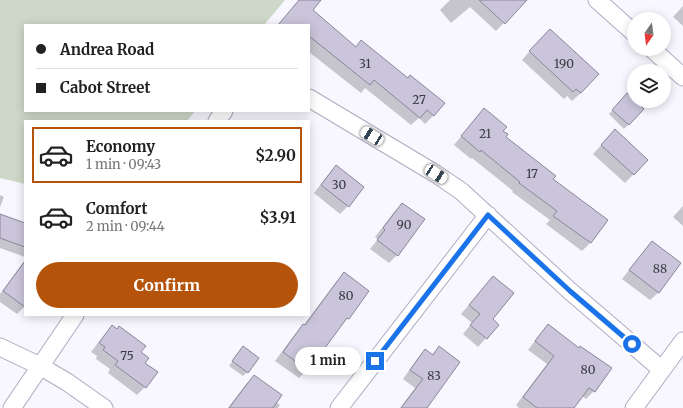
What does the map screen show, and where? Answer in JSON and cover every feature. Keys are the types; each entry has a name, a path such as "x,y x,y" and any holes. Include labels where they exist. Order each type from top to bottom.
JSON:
{"street":[{"path":"597,0 627,27"},
{"path":"660,56 683,77"},
{"path":"310,99 450,183 488,215 570,291 662,370"},
{"path":"217,120 223,112"},
{"path":"338,408 488,215"},
{"path":"12,408 74,316"},
{"path":"634,408 683,341"},
{"path":"0,348 40,366 67,382 104,408"}],"green space":[{"path":"0,0 285,0 265,24 24,24 24,112 194,112 188,120 24,120 24,184 0,178"}],"building":[{"path":"299,0 321,0 313,10 356,47 361,40 408,78 410,75 445,103 434,116 427,110 420,118 374,80 370,85 310,37 310,24 279,24"},
{"path":"479,0 527,0 505,24"},
{"path":"550,29 599,74 581,93 576,89 573,92 529,51"},
{"path":"627,93 627,108 644,109 629,125 612,110"},
{"path":"484,108 507,127 503,131 508,134 506,137 556,176 553,179 608,220 591,243 553,216 557,211 519,183 520,182 481,150 480,152 461,136"},
{"path":"615,129 648,160 634,175 601,145"},
{"path":"336,165 364,187 349,207 321,185"},
{"path":"402,203 425,219 398,256 377,240 385,230 383,228"},
{"path":"0,214 24,223 24,247 0,238"},
{"path":"652,241 681,263 659,293 629,270"},
{"path":"24,262 24,306 3,291"},
{"path":"344,272 369,291 308,371 283,352"},
{"path":"493,276 514,293 493,319 499,325 487,339 470,325 480,314 469,305"},
{"path":"548,324 579,348 580,346 612,368 595,392 589,388 574,408 537,408 523,397 554,356 535,341"},
{"path":"112,325 117,329 119,326 146,346 141,352 149,358 145,363 158,372 146,388 115,365 118,361 103,350 105,347 99,343"},
{"path":"243,346 259,358 248,373 232,361"},
{"path":"439,346 460,362 427,408 401,408 423,379 410,370 425,349 433,355"},
{"path":"254,375 282,395 273,408 229,408"}],"route":[{"path":"375,361 488,215 570,291 632,344"}]}
